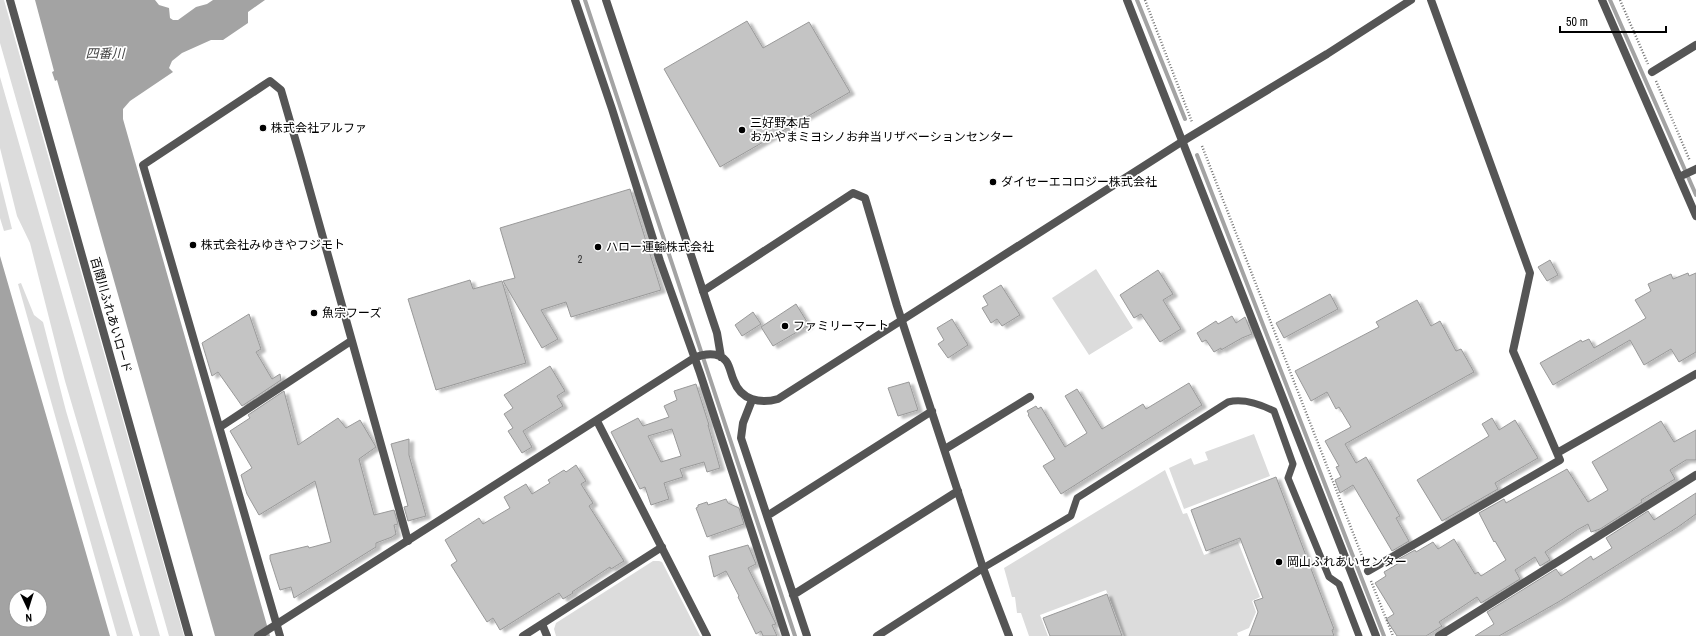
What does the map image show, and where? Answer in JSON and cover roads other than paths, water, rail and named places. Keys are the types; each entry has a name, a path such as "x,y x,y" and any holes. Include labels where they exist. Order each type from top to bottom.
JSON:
{"street":[{"name":"百間川ふれあいロード","path":"10,0 189,636"},
{"path":"575,0 612,109 660,261 699,356 786,636"},
{"path":"606,0 717,333 721,357"},
{"path":"1127,0 1376,636"},
{"path":"258,636 699,356 721,357 726,360 735,385 739,391 752,400 770,402 778,399 1183,141 1327,54 1411,0"},
{"path":"1368,571 1560,460 1513,351 1530,272 1431,0"},
{"path":"1602,0 1680,176 1696,216"},
{"path":"1652,72 1696,45"},
{"path":"280,636 143,165 270,81 281,90 408,541"},
{"path":"1680,176 1694,170"},
{"path":"703,291 853,193 865,198 902,321 983,568 1009,636"},
{"path":"220,427 351,341"},
{"path":"1557,453 1696,374"},
{"path":"945,449 1030,397"},
{"path":"752,400 743,423 741,438 807,636"},
{"path":"767,516 932,411"},
{"path":"597,420 707,636"},
{"path":"1439,636 1696,474"},
{"path":"793,595 958,491"},
{"path":"523,636 662,547"},
{"path":"877,636 983,568"},
{"path":"542,624 547,636"}],"lane":[{"path":"983,568 1071,516 1077,498 1228,402 1236,400 1264,406 1274,411 1293,464 1288,478 1328,577 1339,584 1359,636"}],"water":[{"name":"四番川","path":"35,0 155,0 159,5 169,8 170,18 173,20 178,20 196,7 207,4 213,0 265,0 248,12 248,23 223,40 211,40 182,53 172,61 169,68 173,72 130,101 123,109 123,119 270,636 215,636 57,80 55,81 52,72 54,71"},
{"path":"0,256 110,636 0,636"}],"waterway":[{"path":"585,0 795,636"},
{"path":"1137,0 1185,119"},
{"path":"1610,0 1696,195"},
{"path":"1197,155 1384,636"}],"place":[{"name":"株式会社アルファ","path":"263,128"},
{"name":"三好野本店 おかやまミヨシノお弁当リザベーションセンター","path":"742,130"},
{"name":"ダイセーエコロジー株式会社","path":"993,182"},
{"name":"株式会社みゆきやフジモト","path":"193,245"},
{"name":"ハロー運輸株式会社","path":"598,247"},
{"name":"魚宗フーズ","path":"314,313"},
{"name":"ファミリーマート","path":"785,326"},
{"name":"岡山ふれあいセンター","path":"1279,562"}]}
